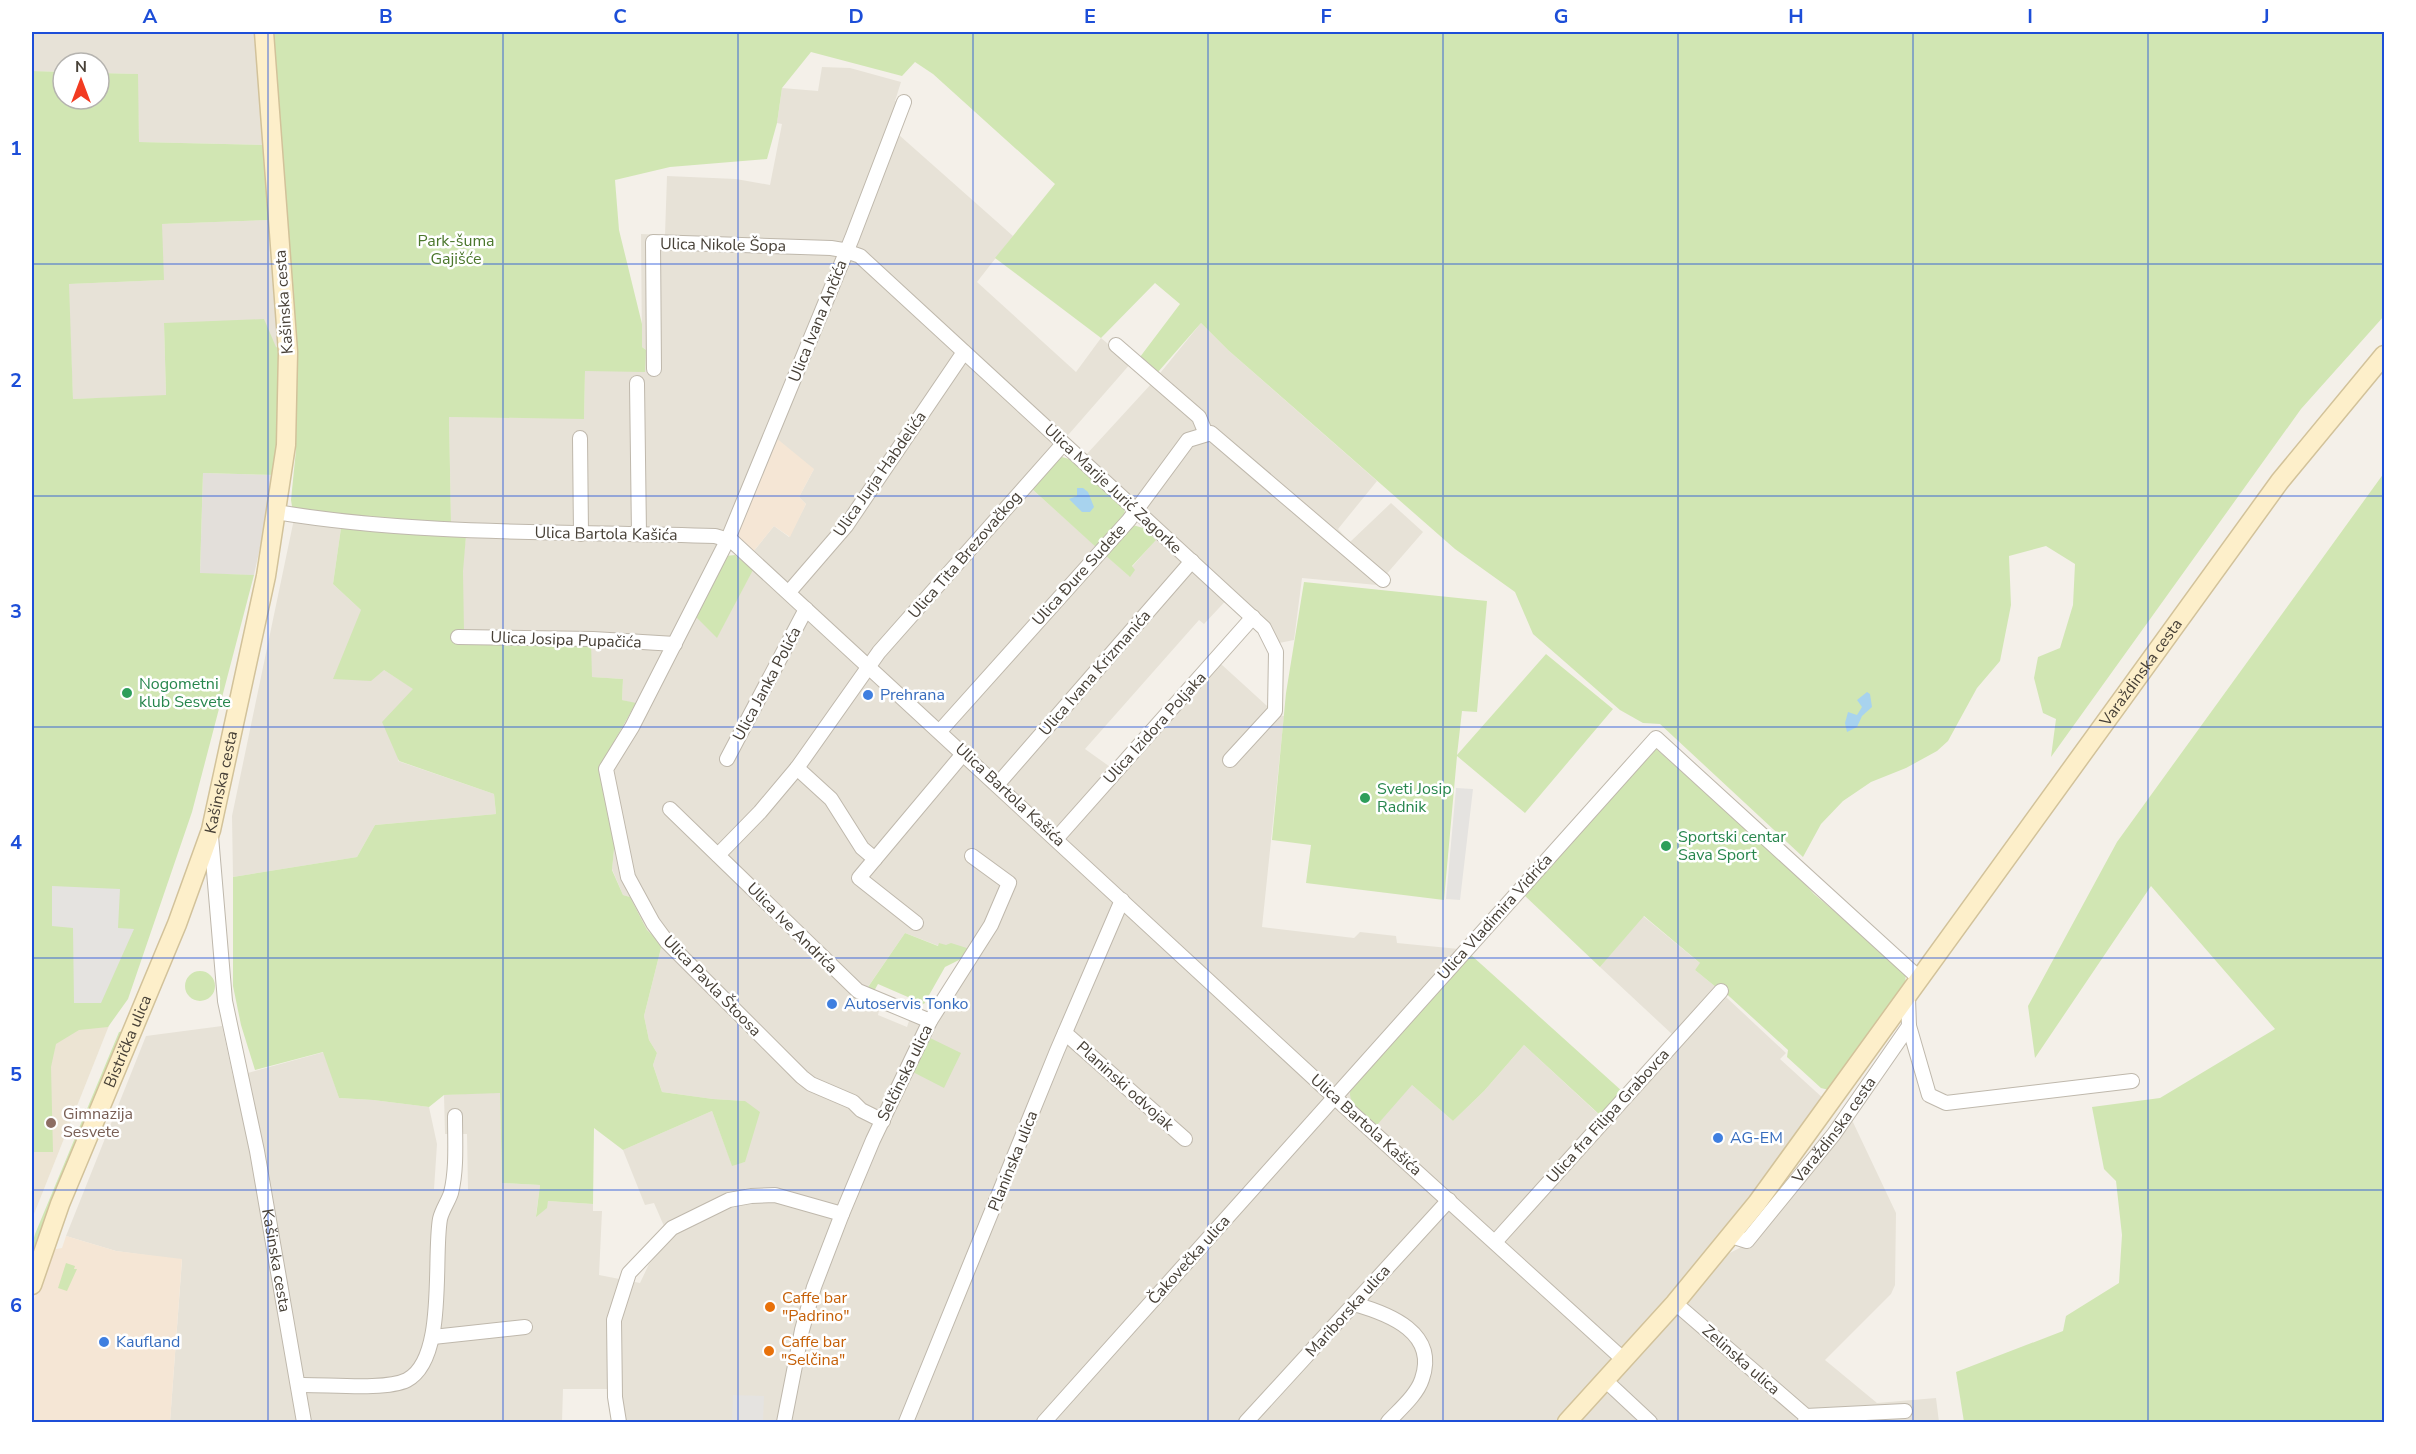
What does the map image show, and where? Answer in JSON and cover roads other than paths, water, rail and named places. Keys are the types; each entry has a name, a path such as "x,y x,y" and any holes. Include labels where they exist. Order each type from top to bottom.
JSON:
{"main road":[{"name":"Kašinska cesta","path":"211,830 266,576 286,445 288,352 264,32"},
{"name":"Varaždinska cesta","path":"1567,1422 1675,1304 1731,1236 1908,998 2273,490 2385,355"},
{"name":"Bistrička ulica","path":"32,1285 60,1204 177,924 211,830"}],"street":[{"name":"Ulica Ivana Ančića","path":"728,539 847,251 904,102"},
{"name":"Ulica Nikole Šopa","path":"654,369 653,242 847,251"},
{"name":"Ulica Marije Jurić Zagorke","path":"847,251 860,255 1264,628 1276,652 1275,711 1230,760"},
{"path":"1116,345 1199,417 1206,434 1210,433 1383,580"},
{"name":"Ulica Jurja Habdelića","path":"789,592 846,526 964,352"},
{"path":"637,383 639,534"},
{"name":"Ulica Đure Sudete","path":"940,731 1136,510 1188,440 1206,434"},
{"path":"579,438 581,534"},
{"name":"Ulica Tita Brezovačkog","path":"718,855 760,813 797,768 870,668 879,652 1063,444"},
{"name":"Ulica Bartola Kašića","path":"276,512 358,523 581,534 715,536 728,539 789,592 1334,1097 1624,1360"},
{"name":"Ulica Pavla Štoosa","path":"728,539 632,727 606,769 628,877 653,924 667,942 802,1077 811,1084 853,1102 861,1110 883,1120"},
{"name":"Ulica Ivana Krizmanića","path":"997,785 1192,561"},
{"name":"Ulica Janka Polića","path":"727,759 806,609"},
{"name":"Ulica Izidora Poljaka","path":"1056,839 1253,617"},
{"name":"Ulica Josipa Pupačića","path":"458,637 593,639 675,644"},
{"name":"Ulica Vladimira Vidrića","path":"1334,1097 1656,738 1920,980"},
{"path":"916,923 859,878 963,754"},
{"path":"797,768 831,799 862,848 874,859"},
{"name":"Ulica Ive Andrića","path":"670,809 858,992 930,1021"},
{"name":"Kašinska cesta","path":"211,830 222,973 257,1151 304,1422"},
{"name":"Selčinska ulica","path":"784,1422 796,1356 814,1287 842,1214 930,1021 991,925 1009,883 972,856"},
{"name":"Planinska ulica","path":"906,1422 1065,1033 1122,900"},
{"name":"Ulica fra Filipa Grabovca","path":"1495,1242 1721,991"},
{"path":"1908,998 1909,1026 1929,1095 1946,1103 2132,1081"},
{"name":"Varaždinska cesta","path":"1731,1236 1747,1241 1834,1134 1909,1026"},
{"name":"Planinski odvojak","path":"1065,1033 1185,1139"},
{"name":"Čakovečka ulica","path":"1044,1422 1334,1097"},
{"path":"298,1385 388,1385 408,1379 422,1365 433,1337 441,1218 451,1194 454,1169 455,1116"},
{"path":"620,1422 615,1397 614,1320 628,1273 672,1228 729,1200 751,1196 776,1195 842,1214"},
{"name":"Mariborska ulica","path":"1246,1422 1449,1200"},
{"path":"1354,1304 1380,1311 1404,1324 1419,1340 1425,1357 1422,1380 1388,1422"},
{"name":"Zelinska ulica","path":"1675,1304 1805,1419 1905,1411"},
{"path":"433,1337 525,1328"},
{"path":"1605,1380 1650,1422"}],"water":[{"path":"1077,488 1083,488 1088,492 1094,507 1090,512 1082,512 1069,499 1077,496"},
{"path":"1867,692 1870,694 1872,707 1862,716 1857,727 1847,732 1845,723 1848,712 1857,715 1862,707 1857,700"}],"place":[{"name":"Nogometni klub Sesvete","path":"127,693"},
{"name":"Prehrana","path":"868,695"},
{"name":"Sveti Josip Radnik","path":"1365,798"},
{"name":"Sportski centar Sava Sport","path":"1666,846"},
{"name":"Autoservis Tonko","path":"832,1004"},
{"name":"Gimnazija Sesvete","path":"51,1123"},
{"name":"AG-EM","path":"1718,1138"},
{"name":"Caffe bar \"Padrino\"","path":"770,1307"},
{"name":"Kaufland","path":"104,1342"},
{"name":"Caffe bar \"Selčina\"","path":"769,1351"}],"park label":[{"name":"Park-šuma Gajišće","path":"456,250"}]}
